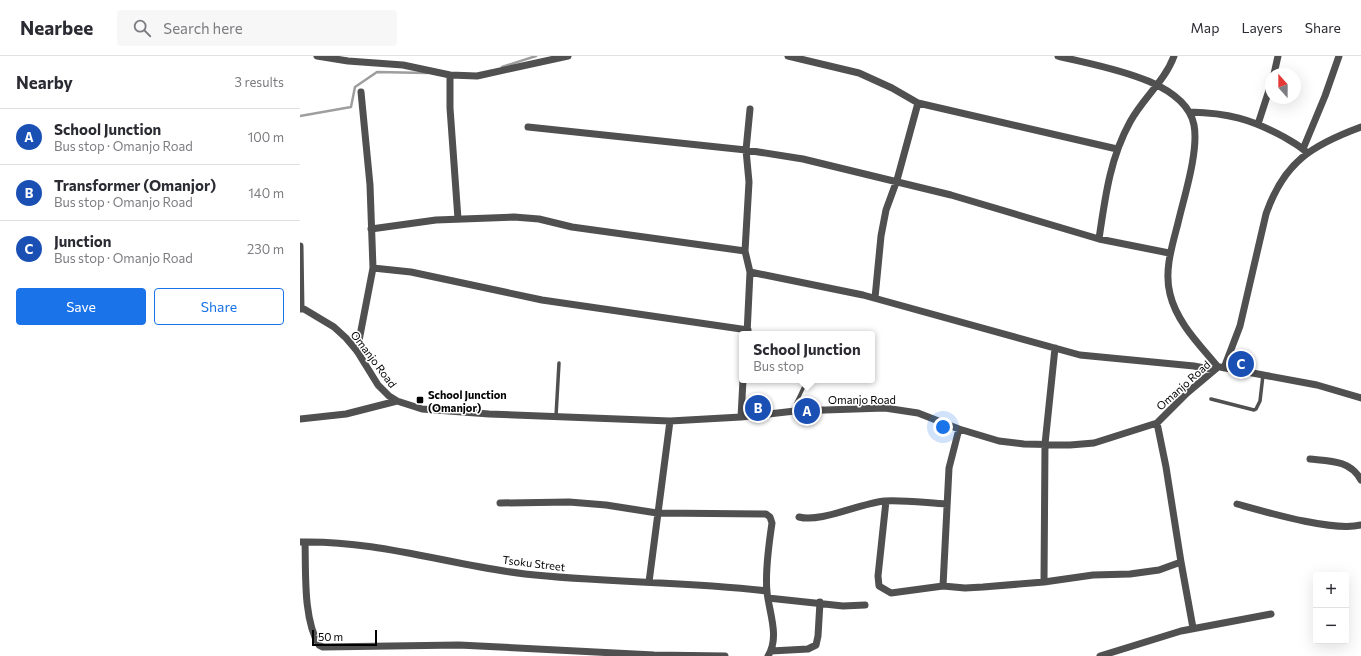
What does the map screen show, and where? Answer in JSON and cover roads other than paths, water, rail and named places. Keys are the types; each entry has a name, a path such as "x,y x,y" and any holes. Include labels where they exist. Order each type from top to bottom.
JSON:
{"street":[{"path":"317,56 348,62 403,65 450,75 477,76 568,56"},
{"path":"788,56 859,73 892,88 918,103 1117,149"},
{"path":"1058,56 1128,73 1158,84 1190,112 1194,126 1192,163 1169,253 1170,293 1176,312 1192,336 1219,368"},
{"path":"1099,239 1105,192 1117,149 1131,121 1166,74 1174,56"},
{"path":"1275,68 1278,56"},
{"path":"1219,368 1240,326 1266,214 1272,197 1294,164 1305,151 1339,56"},
{"path":"450,75 450,108 458,219"},
{"path":"357,351 373,268 370,185 361,92"},
{"path":"1258,124 1265,102"},
{"path":"876,298 880,236 886,210 897,180 918,103"},
{"path":"747,331 750,272 746,251 749,182 746,150 750,109"},
{"path":"1190,112 1218,114 1248,120 1258,124 1305,151"},
{"path":"1305,151 1361,127"},
{"path":"528,128 746,150 803,159 897,180 991,206 1041,223 1099,239 1169,253"},
{"path":"371,229 436,220 514,217 539,219 572,227 746,251"},
{"path":"300,246 300,309"},
{"path":"373,268 411,272 542,300 741,331"},
{"path":"750,272 876,298 1080,355 1219,368"},
{"name":"Omanjo Road","path":"300,309 334,328 357,351 378,385 397,402 422,409 556,417 670,421 741,417 795,411 885,408 918,413 959,429 999,441 1070,446 1094,443 1156,423 1219,368 1263,374 1317,385 1361,398"},
{"path":"1044,582 1045,444 1055,348"},
{"path":"741,417 743,383"},
{"path":"300,419 346,414 397,402"},
{"path":"649,582 670,421"},
{"path":"1156,423 1166,467 1181,562 1194,628"},
{"path":"943,586 949,468 959,429"},
{"path":"1310,459 1338,461 1350,467 1358,474 1361,480"},
{"path":"886,501 878,576 879,586 891,593 943,586 965,588 1044,582 1093,575 1138,573 1159,570 1181,562"},
{"path":"799,517 812,519 852,508 886,501 947,504"},
{"path":"500,502 569,502 606,505 657,513 766,514 770,517 772,523 768,595 773,622 769,654 808,649 816,645 820,602"},
{"path":"1237,504 1328,525 1349,527 1361,525"},
{"path":"302,542 309,612 315,637 319,645 323,647 459,645 654,655 725,656"},
{"name":"Tsoku Street","path":"302,542 338,544 409,552 484,568 524,574 567,578 733,587 768,595 843,606 865,605"},
{"path":"1100,656 1194,628 1271,614"}],"lane":[{"path":"556,417 559,363"},
{"path":"1211,399 1254,410 1260,401 1263,374"},
{"path":"795,411 796,403 806,383"}],"waterway":[{"path":"502,67 536,56"},
{"path":"300,116 351,107 355,87 377,72 427,73"}],"place":[{"name":"Junction","path":"1241,364"},
{"name":"School Junction (Omanjor)","path":"420,400"},
{"name":"Transformer (Omanjor)","path":"758,408"},
{"name":"School Junction","path":"807,411"}]}
